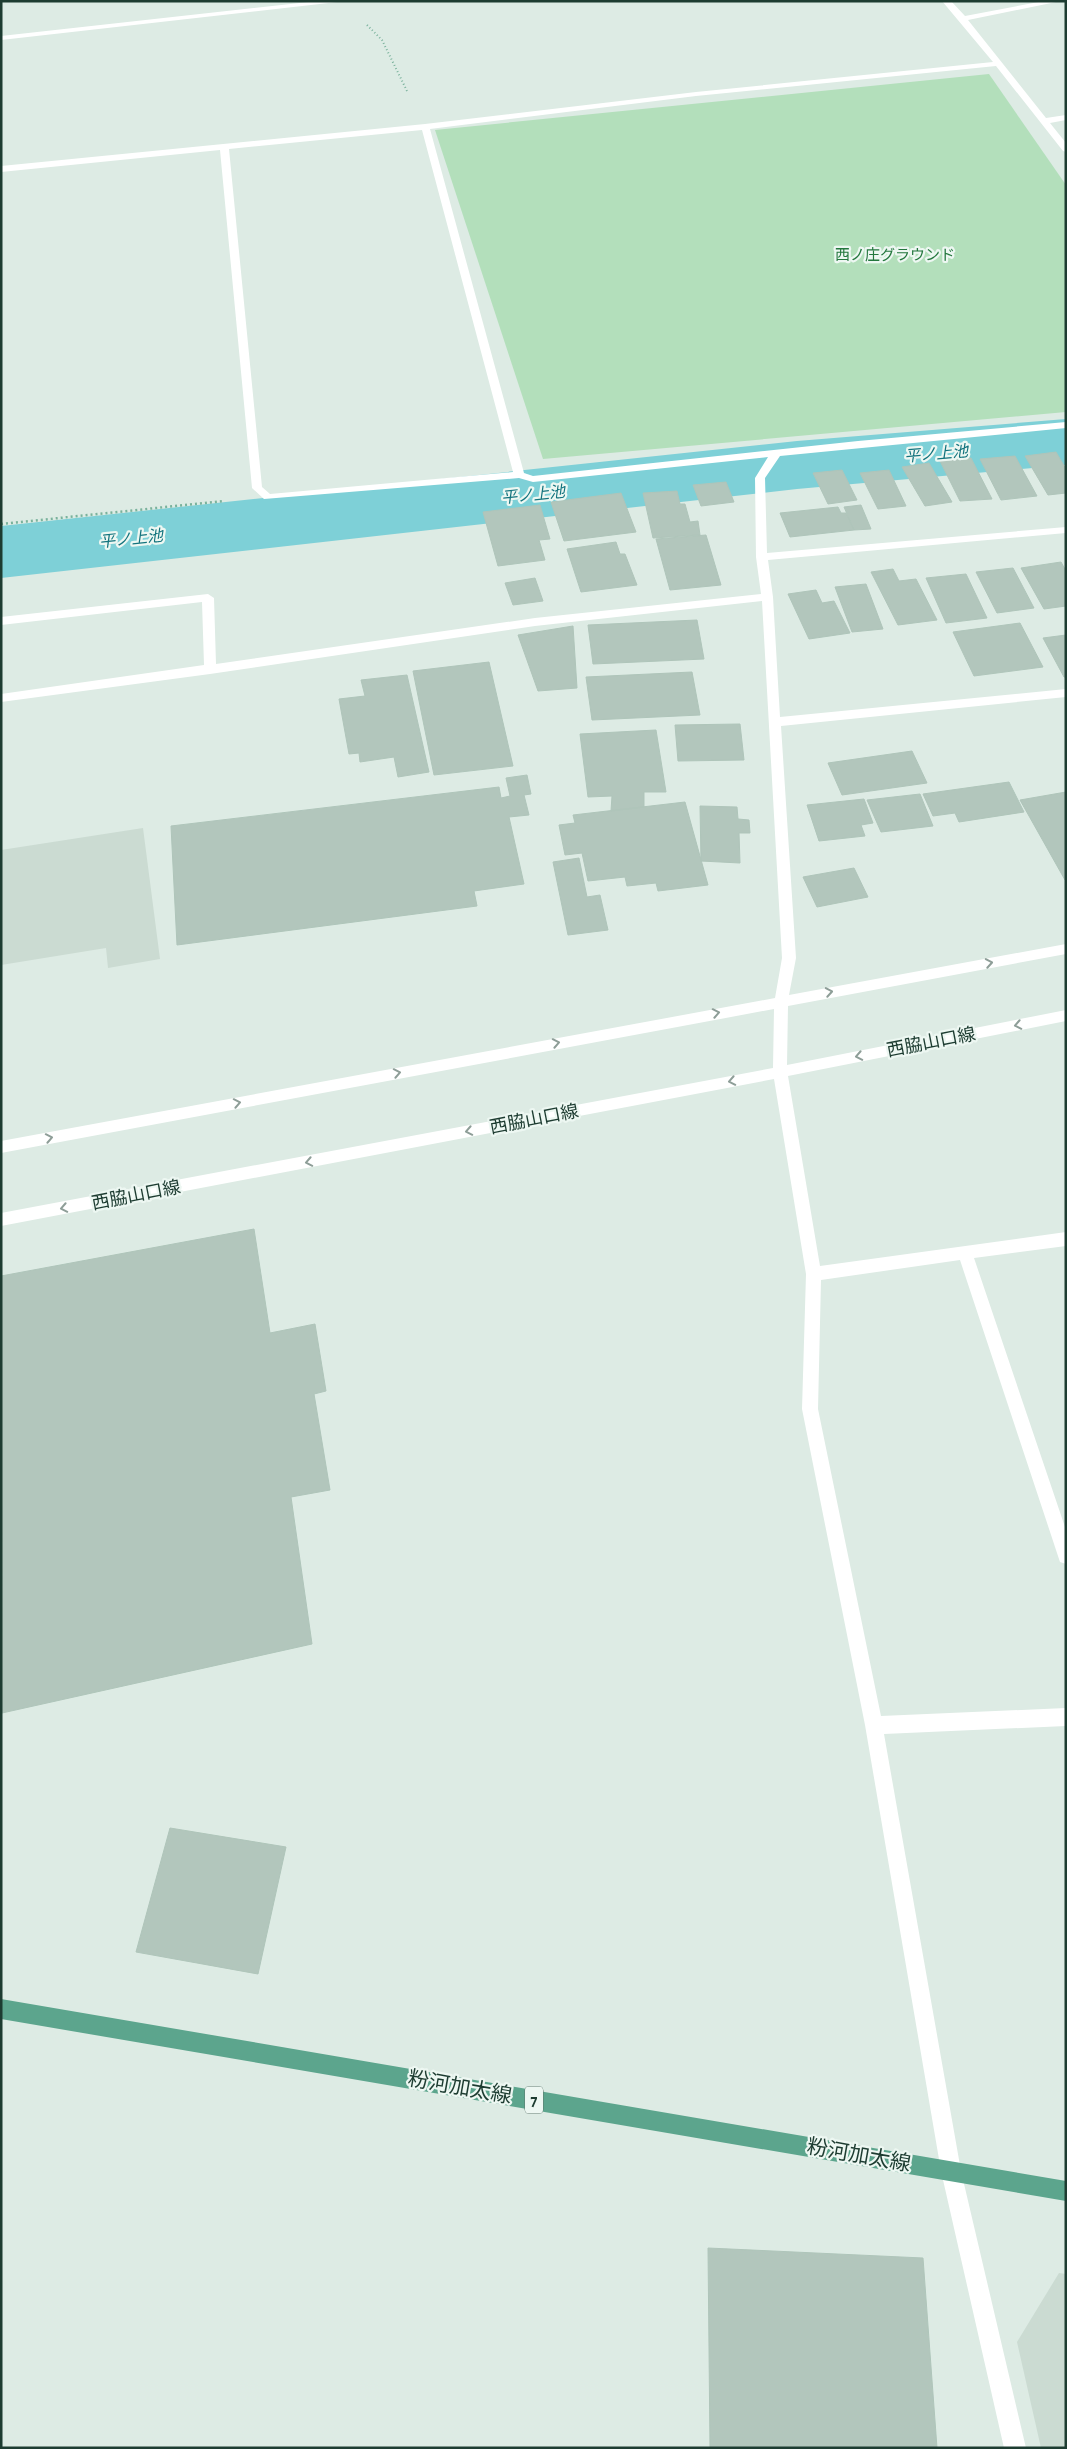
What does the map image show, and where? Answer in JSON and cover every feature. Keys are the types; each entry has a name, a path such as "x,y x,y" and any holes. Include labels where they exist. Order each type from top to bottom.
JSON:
{"main road":[{"name":"粉河加太線","path":"1,2009 1066,2191"}],"street":[{"path":"946,1 1066,149"},
{"path":"1,38 343,2"},
{"path":"962,19 1053,2"},
{"path":"1,169 425,127 696,94 996,64"},
{"path":"1045,121 1066,118"},
{"path":"425,127 519,475"},
{"path":"224,147 257,488 268,497 519,475 533,479 1066,425"},
{"path":"776,453 760,478 762,557 767,597 789,958 781,1001 780,1072 814,1274 810,1409 874,1725 951,2171 1015,2448"},
{"path":"762,557 1066,530"},
{"path":"1,698 210,670 535,622 767,597"},
{"path":"1,621 208,598 210,670"},
{"path":"775,722 1066,693"},
{"path":"1,1147 1066,949"},
{"name":"西脇山口線","path":"1,1220 780,1072 1066,1015"},
{"path":"814,1274 1066,1239"},
{"path":"965,1253 1066,1556"},
{"path":"874,1725 1066,1717"}],"path":[{"path":"343,2 382,40 425,127"},
{"path":"1,524 268,497"}],"shaded area":[{"path":"143,828 160,959 108,968 106,948 1,965 1,850"},
{"path":"1059,2273 1066,2274 1066,2448 1041,2448 1017,2342"}],"green space":[{"name":"西ノ庄グラウンド","path":"989,74 1066,185 1066,412 543,459 435,130"}],"building":[{"path":"1056,452 1066,469 1066,493 1048,495 1025,456"},
{"path":"1015,456 1037,496 1001,500 980,459"},
{"path":"971,458 992,499 960,501 940,461"},
{"path":"929,463 952,502 925,506 902,467"},
{"path":"842,470 857,500 828,504 813,473"},
{"path":"889,470 906,506 878,509 860,473"},
{"path":"726,482 734,502 701,506 693,485"},
{"path":"677,491 680,504 685,504 690,522 698,521 700,535 653,538 643,493"},
{"path":"621,493 636,532 564,541 551,502"},
{"path":"540,505 550,539 539,540 545,560 498,566 483,512"},
{"path":"861,505 871,529 854,530 844,507"},
{"path":"838,507 841,513 846,513 854,530 790,537 780,513"},
{"path":"706,535 721,585 670,590 656,539"},
{"path":"616,542 620,554 625,554 637,585 581,592 567,549"},
{"path":"1061,562 1066,571 1066,606 1044,609 1021,568"},
{"path":"1013,568 1034,608 997,613 976,572"},
{"path":"893,569 899,581 916,579 937,620 898,625 871,572"},
{"path":"966,574 987,618 946,623 926,578"},
{"path":"535,578 543,601 513,605 505,583"},
{"path":"866,584 883,629 852,632 835,587"},
{"path":"816,590 822,603 834,601 850,633 809,639 788,594"},
{"path":"697,620 704,659 593,664 588,625"},
{"path":"1020,623 1043,667 974,676 953,632"},
{"path":"573,626 577,688 538,691 518,635"},
{"path":"1066,635 1066,677 1064,677 1043,638"},
{"path":"489,662 513,766 434,775 413,671"},
{"path":"692,672 700,715 592,720 586,677"},
{"path":"407,675 429,772 398,777 394,757 360,762 359,753 349,754 339,699 365,696 361,680"},
{"path":"740,724 744,760 678,761 675,725"},
{"path":"656,730 666,792 644,792 644,807 611,811 612,796 588,797 580,734"},
{"path":"912,751 927,783 842,795 828,763"},
{"path":"527,775 531,794 524,795 529,815 509,817 524,884 474,891 477,906 177,945 171,826 499,787 501,798 510,796 506,778"},
{"path":"1009,782 1024,812 959,822 955,813 933,816 923,794"},
{"path":"1066,792 1066,880 1065,880 1020,800"},
{"path":"920,794 933,826 881,832 867,800"},
{"path":"864,799 873,823 861,825 865,836 819,841 807,805"},
{"path":"685,802 708,885 658,891 656,883 627,886 625,877 588,881 582,853 565,855 559,825 575,823 573,815"},
{"path":"700,806 737,807 738,819 749,820 750,833 739,833 740,863 701,861"},
{"path":"579,858 587,897 600,895 608,930 568,935 553,862"},
{"path":"854,868 868,897 817,907 803,877"},
{"path":"254,1229 270,1333 315,1324 326,1391 314,1394 330,1490 291,1497 312,1644 2,1713 1,1276"},
{"path":"170,1828 286,1847 258,1974 136,1952"},
{"path":"708,2248 923,2258 937,2448 710,2448"}],"waterway":[{"name":"平ノ上池","path":"1,552 797,465 1066,442"}]}
